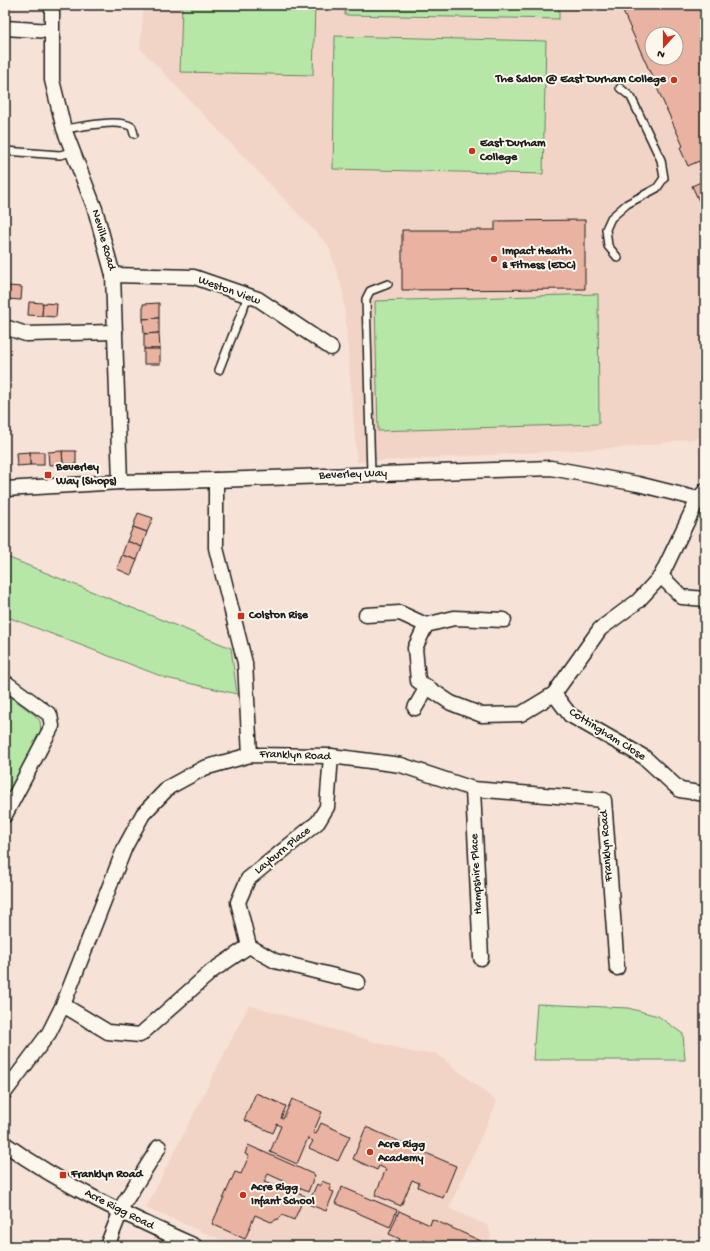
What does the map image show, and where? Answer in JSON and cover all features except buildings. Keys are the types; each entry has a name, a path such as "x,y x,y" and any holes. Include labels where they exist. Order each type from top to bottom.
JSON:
{"street":[{"name":"Neville Road","path":"52,5 52,80 64,129 95,209 113,275 120,482"},
{"path":"5,28 51,31"},
{"name":"Weston View","path":"113,275 194,277 258,299 331,348"},
{"path":"5,327 26,334 115,332"},
{"name":"Beverley Way","path":"5,489 120,482 551,468 702,495"},
{"path":"216,480 216,548 245,663 250,755"},
{"path":"426,625 415,648 418,681 451,702 482,715 521,714 554,694 600,629 638,601 661,576 702,495"},
{"path":"661,576 682,597 705,599"},
{"path":"366,614 400,613 426,625 454,618 504,620"},
{"path":"5,682 50,715 52,726 5,815"},
{"path":"414,708 427,687"},
{"name":"Cottingham Close","path":"554,694 570,715 644,757 680,790 705,794"},
{"name":"Franklyn Road","path":"5,1092 48,1033 63,1005 125,847 143,814 169,787 204,768 250,755 331,756 401,765 473,790 604,800 617,968"},
{"name":"Layburn Place","path":"249,946 238,902 248,879 318,822 327,808 331,756"},
{"name":"Hampshire Place","path":"473,790 481,958"},
{"path":"63,1005 108,1032 140,1035 212,971 249,946 275,961 358,982"},
{"name":"Acre Rigg Road","path":"5,1144 28,1160 121,1213 195,1246"},
{"path":"107,1246 124,1203 159,1147"}],"lane":[{"path":"618,258 608,246 606,229 611,218 626,204 657,188 664,178 661,160 631,97 620,88"},
{"path":"64,129 120,124 132,127 134,134"},
{"path":"5,150 60,155 72,152"},
{"path":"371,474 366,299 370,291 388,284"},
{"path":"219,370 248,296"}],"shaded area":[{"name":"East Durham College","path":"144,5 705,5 705,437 634,447 357,462 343,291 328,245 140,48"},
{"name":"Acre Rigg Academy","path":"249,1005 415,1053 436,1053 497,1102 449,1208 488,1226 491,1236 487,1246 236,1246 146,1208"}],"green space":[{"path":"182,5 315,5 313,75 180,72"},
{"path":"345,5 559,5 559,19 345,15"},
{"path":"335,36 546,41 543,174 333,169"},
{"path":"598,294 599,424 378,431 375,301"},
{"path":"7,557 231,648 237,694 166,678 5,616 5,563"},
{"path":"5,693 35,715 40,721 41,731 5,806"},
{"path":"537,1004 628,1008 658,1016 683,1034 685,1060 533,1060"}],"place":[{"name":"The Salon @ East Durham College","path":"674,80"},
{"name":"East Durham College","path":"472,151"},
{"name":"Impact Health & Fitness (EDC)","path":"494,259"},
{"name":"Beverley Way (Shops)","path":"48,475"},
{"name":"Colston Rise","path":"241,616"},
{"name":"Acre Rigg Academy","path":"370,1152"},
{"name":"Franklyn Road","path":"63,1175"},
{"name":"Acre Rigg Infant School","path":"243,1195"}]}
